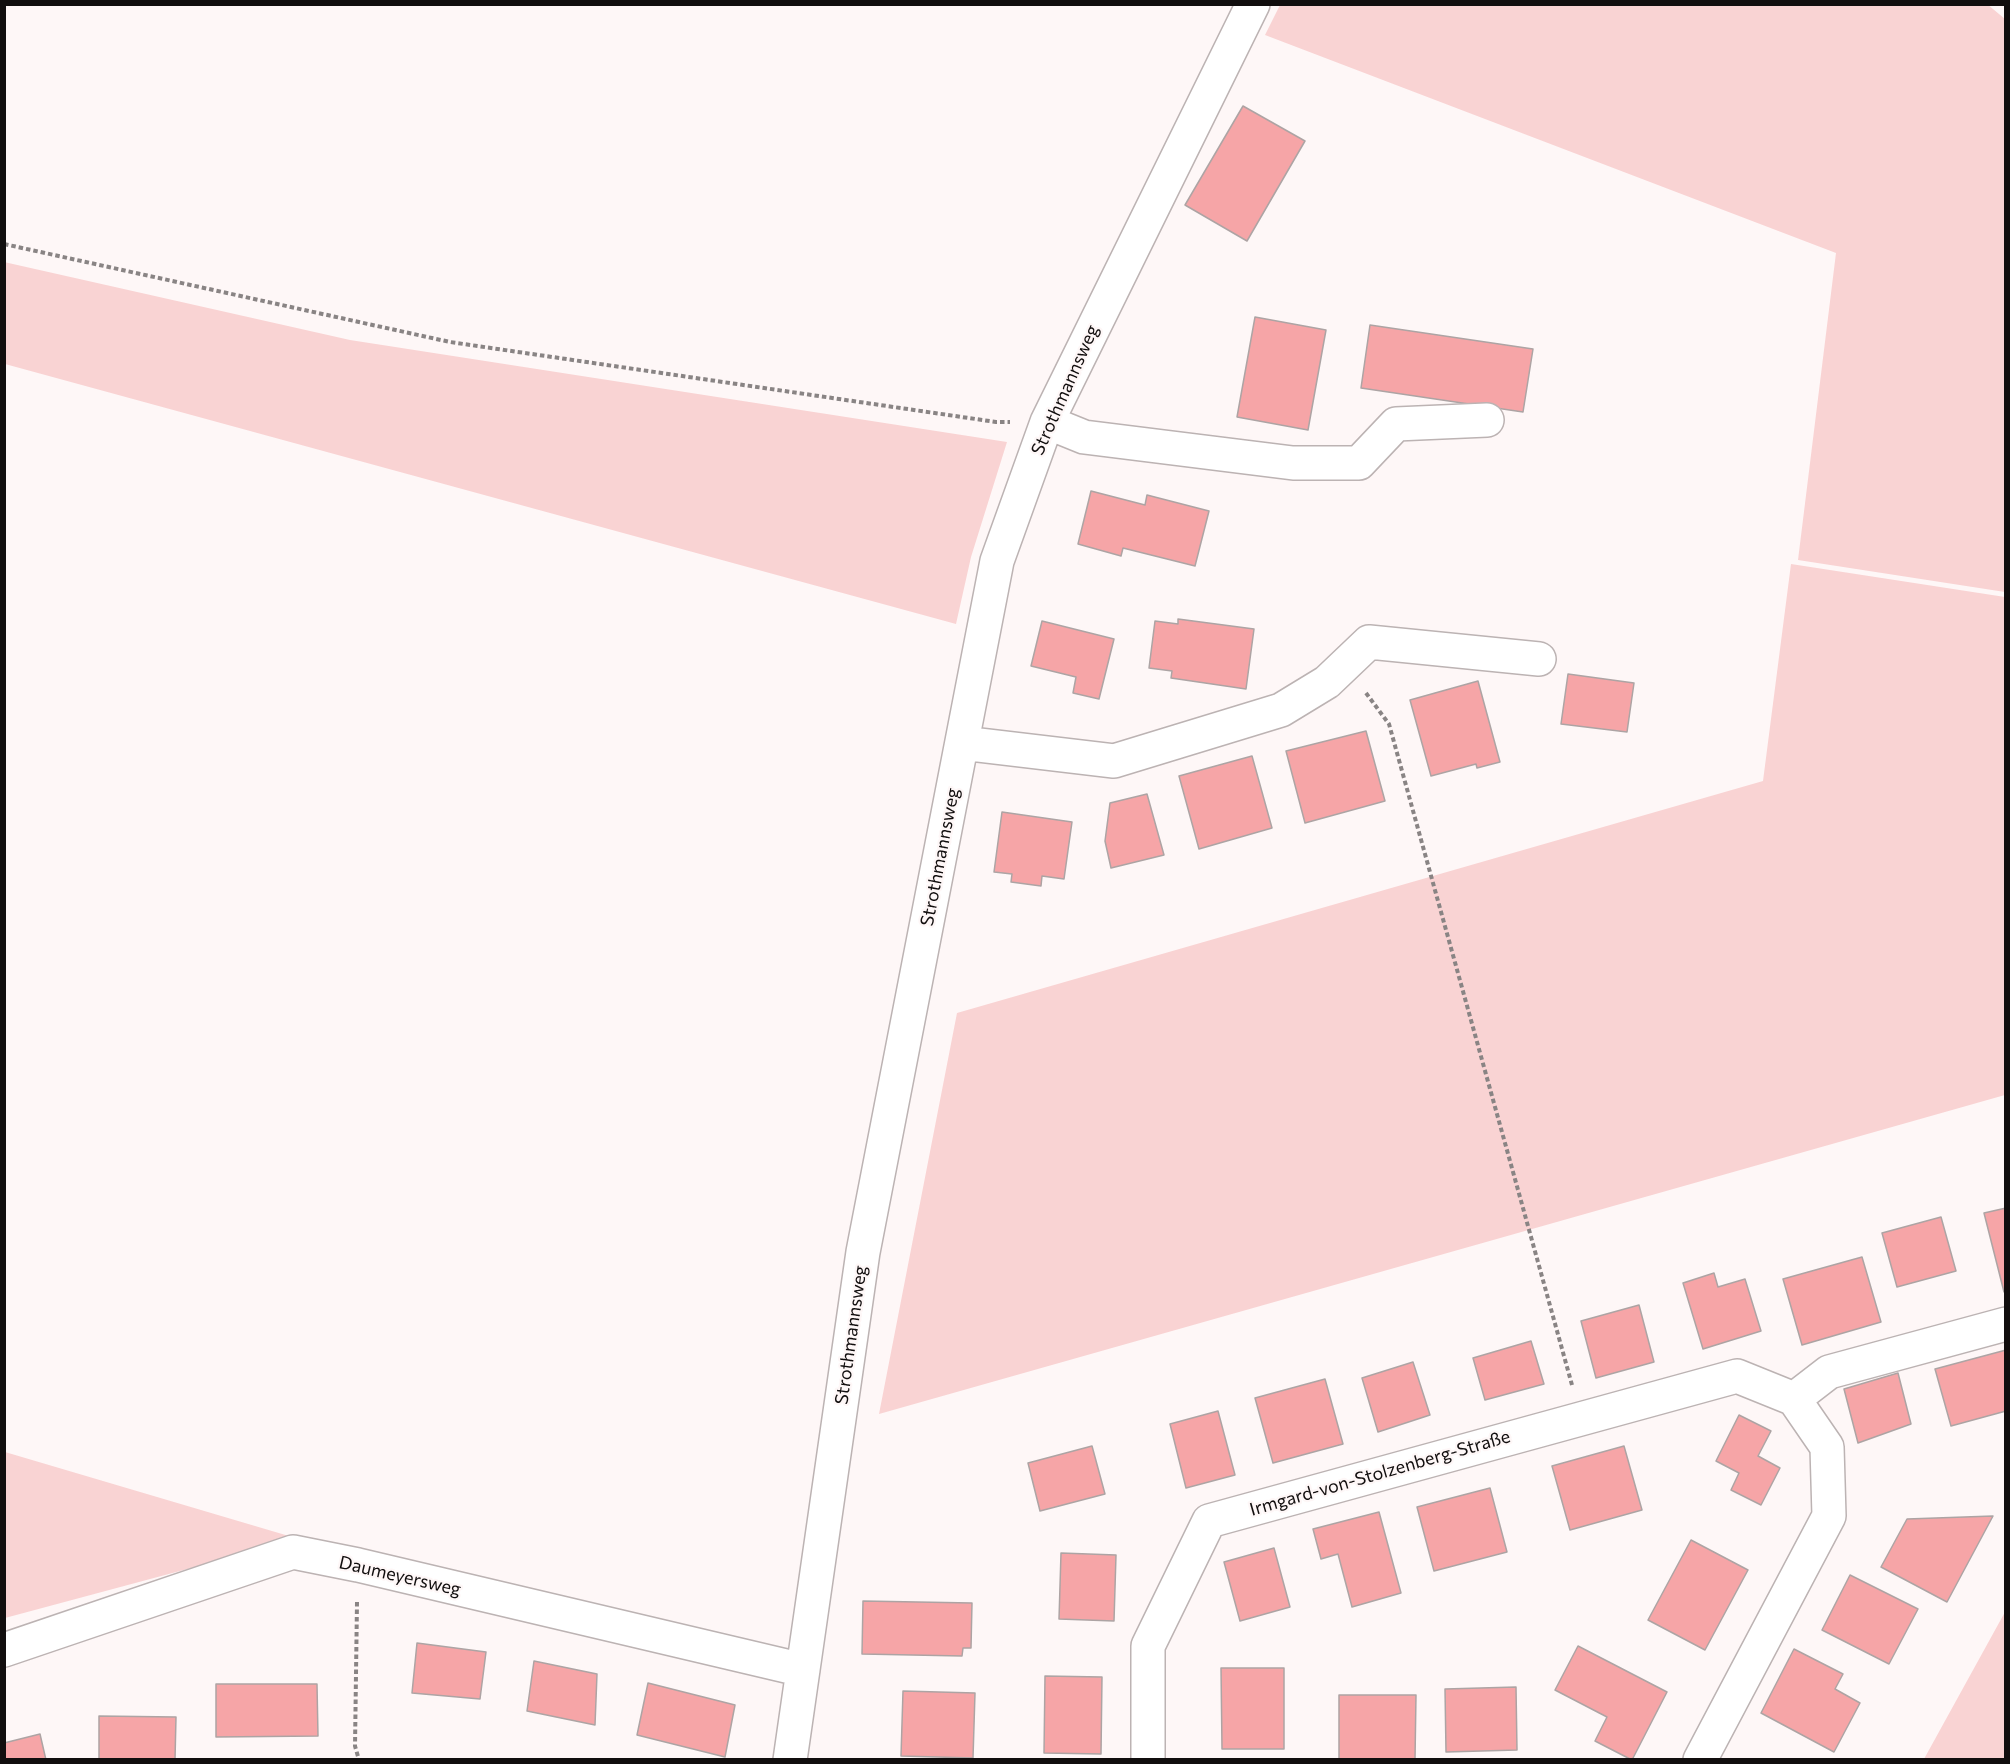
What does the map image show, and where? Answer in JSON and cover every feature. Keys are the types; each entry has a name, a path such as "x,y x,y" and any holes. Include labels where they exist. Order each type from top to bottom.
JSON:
{"street":[{"name":"Strothmannsweg","path":"790,1760 863,1252 997,561 1047,422 1253,4"},
{"path":"1047,422 1084,436 1293,463 1359,463 1396,424 1487,420"},
{"path":"962,743 1113,761 1281,710 1327,682 1369,642 1539,659"},
{"path":"1700,1760 1829,1516 1827,1447 1794,1399 1829,1372 2006,1324"},
{"name":"Irmgard-von-Stolzenberg-Straße","path":"1148,1760 1148,1646 1209,1521 1737,1376 1794,1399"},
{"name":"Daumeyersweg","path":"4,1650 293,1552 358,1564 803,1670"}],"path":[{"path":"4,244 450,342 996,422 1047,422"},
{"path":"1345,665 1389,724 1581,1417"},
{"path":"358,1564 354,1746 359,1760"}],"shaded area":[{"path":"1987,4 2005,19 2005,592 1798,560 1836,253 1265,35 1280,5"},
{"path":"4,262 350,340 1007,442 971,557 956,624 5,364"},
{"path":"1791,564 2005,597 2005,1095 879,1414 957,1013 1763,781"},
{"path":"5,1452 299,1539 5,1618"},
{"path":"2005,1612 2005,1759 1924,1759"}],"building":[{"path":"1243,106 1305,141 1247,241 1185,205"},
{"path":"1255,317 1326,330 1308,430 1237,417"},
{"path":"1370,325 1533,349 1523,412 1361,388"},
{"path":"1091,491 1145,505 1147,495 1209,511 1195,566 1123,548 1121,556 1078,544"},
{"path":"1178,619 1254,629 1246,689 1171,678 1172,671 1149,668 1155,621 1178,624"},
{"path":"1042,621 1114,639 1099,699 1073,693 1076,677 1031,666"},
{"path":"1568,674 1634,683 1627,732 1561,724"},
{"path":"1478,681 1500,762 1477,768 1476,764 1431,776 1410,700"},
{"path":"1366,731 1385,801 1305,823 1286,751"},
{"path":"1252,756 1272,828 1199,849 1179,776"},
{"path":"1147,794 1164,855 1111,868 1105,841 1110,803"},
{"path":"1002,812 1072,822 1064,879 1042,876 1041,886 1011,882 1012,874 994,872"},
{"path":"2006,1208 2006,1291 2004,1292 1984,1213"},
{"path":"1941,1217 1956,1271 1897,1287 1882,1233"},
{"path":"1862,1257 1881,1322 1802,1345 1783,1279"},
{"path":"1714,1273 1718,1287 1745,1279 1761,1331 1703,1349 1683,1283"},
{"path":"1639,1305 1654,1362 1596,1378 1581,1321"},
{"path":"1531,1341 1544,1384 1485,1400 1473,1358"},
{"path":"2006,1350 2006,1411 1951,1426 1935,1369"},
{"path":"1413,1362 1430,1415 1378,1432 1362,1378"},
{"path":"1898,1373 1911,1424 1858,1443 1844,1389"},
{"path":"1325,1379 1343,1444 1273,1463 1255,1398"},
{"path":"1218,1411 1235,1475 1186,1488 1170,1424"},
{"path":"1739,1415 1771,1431 1758,1456 1780,1468 1761,1505 1731,1490 1739,1473 1716,1461"},
{"path":"1092,1446 1105,1494 1040,1511 1028,1463"},
{"path":"1624,1446 1642,1510 1570,1530 1552,1466"},
{"path":"1490,1488 1507,1552 1434,1571 1417,1507"},
{"path":"1379,1512 1401,1593 1352,1607 1338,1554 1321,1559 1313,1529"},
{"path":"1993,1516 1947,1602 1881,1567 1907,1519"},
{"path":"1691,1540 1748,1570 1705,1650 1648,1620"},
{"path":"1274,1548 1290,1607 1240,1621 1224,1562"},
{"path":"1061,1553 1116,1555 1114,1621 1059,1619"},
{"path":"1850,1575 1918,1609 1889,1664 1822,1630"},
{"path":"863,1601 972,1603 971,1648 963,1648 962,1656 862,1654"},
{"path":"417,1643 486,1652 480,1699 412,1693"},
{"path":"1578,1646 1667,1692 1632,1760 1595,1741 1607,1717 1555,1690"},
{"path":"1794,1649 1843,1674 1835,1689 1860,1703 1834,1752 1761,1713"},
{"path":"534,1661 597,1674 595,1725 527,1711"},
{"path":"1221,1668 1284,1668 1284,1749 1222,1749"},
{"path":"1045,1676 1102,1677 1101,1754 1044,1753"},
{"path":"648,1683 735,1705 725,1757 637,1735"},
{"path":"216,1684 317,1684 318,1736 216,1737"},
{"path":"1516,1687 1517,1750 1446,1752 1445,1689"},
{"path":"903,1691 975,1693 973,1758 901,1756"},
{"path":"1339,1695 1416,1695 1415,1760 1339,1759"},
{"path":"99,1716 176,1717 175,1760 99,1760"},
{"path":"40,1734 46,1760 4,1760 4,1743"}]}
